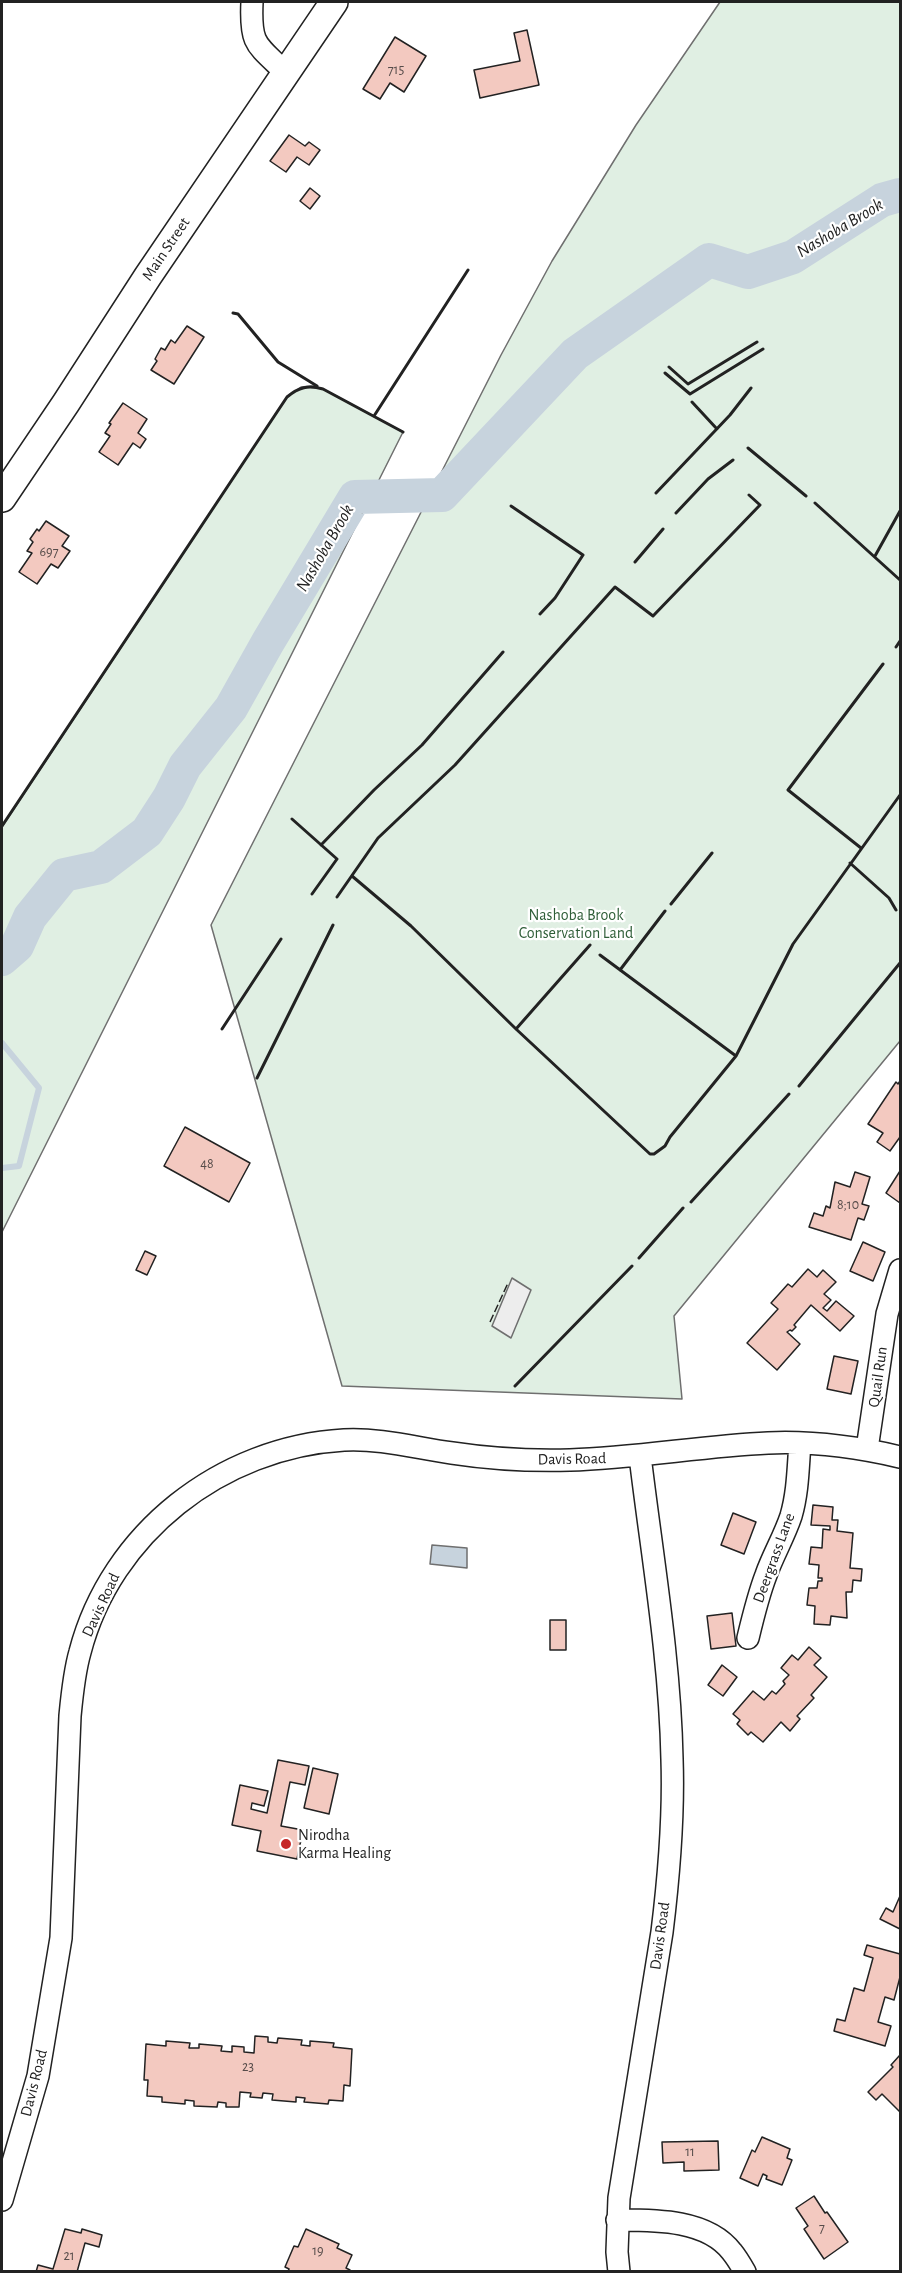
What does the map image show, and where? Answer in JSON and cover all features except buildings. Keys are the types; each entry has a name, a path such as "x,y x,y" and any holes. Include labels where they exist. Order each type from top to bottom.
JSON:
{"main road":[{"name":"Main Street","path":"2,498 148,276 334,2"}],"street":[{"path":"252,2 251,22 256,44 286,73"},
{"name":"Quail Run","path":"867,1449 887,1314 900,1270"},
{"name":"Davis Road","path":"2,2200 38,2076 62,1938 70,1716 73,1684 80,1651 105,1590 142,1537 165,1514 191,1493 219,1475 249,1461 280,1450 312,1443 345,1440 378,1440 454,1454 540,1460 640,1456 739,1445 800,1443 867,1449 900,1457"},
{"name":"Deergrass Lane","path":"748,1638 755,1606 766,1574 782,1542 792,1514 798,1484 800,1443"},
{"name":"Davis Road","path":"619,2271 619,2198 637,2075 662,1932 667,1892 672,1782 670,1704 640,1456"},
{"path":"618,2220 645,2220 693,2227 714,2236 731,2250 745,2271"}],"green space":[{"name":"Nashoba Brook Conservation Land","path":"720,2 900,2 900,1041 674,1316 682,1399 342,1386 211,925 501,355 552,261 636,125"},
{"path":"312,386 323,389 403,432 2,1232 2,827 287,397 301,387"}],"shaded area":[{"path":"512,1278 531,1290 511,1338 492,1326"},
{"path":"432,1545 467,1548 467,1568 430,1564"}],"waterway":[{"name":"Nashoba Brook","path":"2,959 17,946 30,917 64,875 101,867 147,832 169,798 185,766 231,708 355,497 442,495 575,354 709,260 748,272 793,257 882,200 900,195"},
{"path":"2,1043 39,1088 19,1166 2,1168"}],"fence":[{"path":"490,1322 508,1283"}],"wall":[{"path":"374,416 468,270"},
{"path":"233,313 238,314 278,362 317,386"},
{"path":"669,367 688,384 757,342"},
{"path":"665,373 690,394 763,349"},
{"path":"2,826 287,397 304,388 323,389 403,432"},
{"path":"656,493 730,415 751,388"},
{"path":"692,402 717,429"},
{"path":"748,448 806,496"},
{"path":"676,513 708,479 733,460"},
{"path":"337,897 378,838 455,765 615,587 653,616 760,505 749,495"},
{"path":"815,503 900,580"},
{"path":"511,506 583,555 555,598 540,614"},
{"path":"875,556 900,511"},
{"path":"635,562 663,529"},
{"path":"896,647 900,641"},
{"path":"321,845 422,745 503,652"},
{"path":"861,848 788,790 883,664"},
{"path":"352,876 411,926 516,1029 650,1154 654,1154 665,1146 736,1056 793,944 900,795"},
{"path":"292,819 337,859 312,894"},
{"path":"671,904 712,853"},
{"path":"850,863 889,898 896,910"},
{"path":"620,970 665,911"},
{"path":"257,1078 333,925"},
{"path":"222,1029 281,939"},
{"path":"516,1029 590,945"},
{"path":"600,955 736,1056"},
{"path":"799,1086 900,963"},
{"path":"691,1202 789,1094"},
{"path":"639,1258 683,1208"},
{"path":"515,1386 632,1266"}],"place":[{"name":"Nirodha Karma Healing","path":"286,1844"}]}
